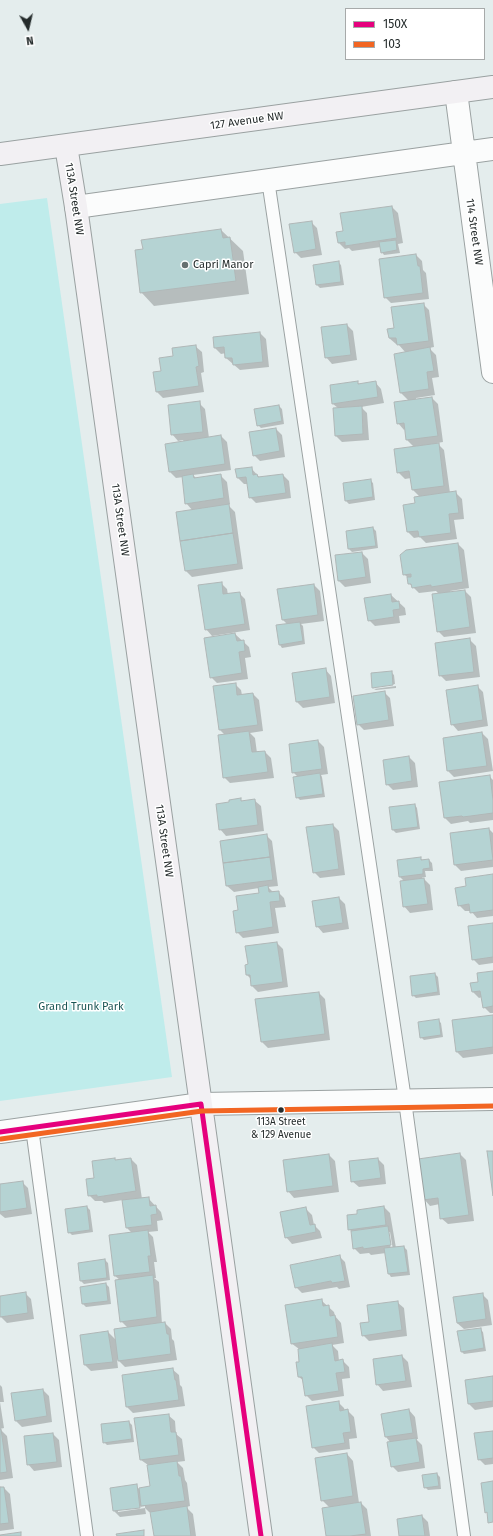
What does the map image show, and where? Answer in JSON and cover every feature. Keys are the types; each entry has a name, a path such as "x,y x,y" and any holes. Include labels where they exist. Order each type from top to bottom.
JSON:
{"main road":[{"name":"127 Avenue NW","path":"0,154 493,87"},
{"name":"113A Street NW","path":"66,146 76,207 262,1536"}],"street":[{"name":"114 Street NW","path":"456,92 493,372"},
{"path":"76,207 493,149"},
{"path":"0,1132 201,1104 493,1099"}],"lane":[{"path":"268,180 405,1101 464,1536"},
{"path":"32,1128 87,1536"}],"green space":[{"name":"Grand Trunk Park","path":"47,198 172,1077 0,1101 0,204"}],"building":[{"path":"392,206 397,238 345,246 345,242 338,243 336,232 343,231 340,213"},
{"path":"312,221 316,249 294,253 289,224"},
{"name":"Capri Manor","path":"221,229 223,238 230,237 236,281 140,293 135,250 143,249 141,240"},
{"path":"396,240 397,250 381,253 379,242"},
{"path":"416,254 418,266 420,266 423,293 384,298 379,259"},
{"path":"339,261 341,282 316,285 313,265"},
{"path":"424,303 429,341 397,345 396,338 389,338 387,329 394,328 391,307"},
{"path":"347,324 351,355 325,358 321,327"},
{"path":"260,332 263,362 233,365 232,358 225,358 224,347 214,348 213,337"},
{"path":"196,345 199,366 196,367 199,386 156,392 153,372 161,371 159,358 173,356 172,348"},
{"path":"430,347 434,371 427,372 429,389 400,393 394,354"},
{"path":"358,381 358,384 376,381 378,397 332,404 330,385"},
{"path":"432,397 438,436 406,440 404,423 397,424 394,402"},
{"path":"200,401 203,432 171,435 168,405"},
{"path":"279,405 282,421 257,426 254,409"},
{"path":"362,406 363,434 335,436 333,408"},
{"path":"276,428 280,451 253,456 249,432"},
{"path":"221,435 225,464 169,472 165,444"},
{"path":"439,443 444,486 412,490 409,471 397,473 394,449"},
{"path":"252,467 253,475 257,474 258,477 283,474 286,493 249,498 246,477 237,478 235,469"},
{"path":"193,474 194,478 221,474 224,498 185,504 182,476"},
{"path":"371,479 373,497 345,501 343,483"},
{"path":"456,491 459,513 449,514 451,533 419,537 418,531 407,532 403,505 415,503 414,497"},
{"path":"229,504 233,533 180,541 176,512"},
{"path":"373,527 376,546 348,549 346,531"},
{"path":"233,533 238,564 185,571 180,541"},
{"path":"458,543 463,582 431,587 431,585 412,588 411,584 408,584 407,577 411,577 411,574 403,575 400,555 406,550"},
{"path":"362,552 366,577 338,581 335,555"},
{"path":"222,582 223,594 240,592 245,624 205,630 198,585"},
{"path":"314,584 318,615 282,620 277,589"},
{"path":"465,590 470,627 437,632 432,594"},
{"path":"391,594 392,602 399,601 400,609 393,610 394,617 368,621 364,598"},
{"path":"300,622 303,641 279,645 276,625"},
{"path":"235,633 237,641 244,640 245,651 239,652 242,673 210,678 204,638"},
{"path":"470,638 474,672 439,676 435,643"},
{"path":"326,668 330,697 296,702 292,673"},
{"path":"392,671 393,685 372,688 371,673"},
{"path":"236,683 237,695 253,693 258,725 219,730 213,686"},
{"path":"478,685 483,720 451,725 446,690"},
{"path":"385,691 389,720 357,725 353,696"},
{"path":"249,731 252,752 265,751 268,772 223,778 218,735"},
{"path":"482,732 487,766 447,771 443,738"},
{"path":"318,740 322,769 292,773 289,744"},
{"path":"409,756 412,781 386,785 383,760"},
{"path":"320,773 323,794 296,798 293,777"},
{"path":"490,775 493,813 444,818 439,782"},
{"path":"241,798 241,801 255,799 258,825 219,830 216,804"},
{"path":"415,804 418,827 392,830 389,807"},
{"path":"333,824 339,869 313,873 306,827"},
{"path":"489,828 493,860 454,865 450,833"},
{"path":"267,834 270,857 223,863 220,841"},
{"path":"270,857 273,880 226,886 223,863"},
{"path":"421,857 421,860 429,859 430,868 423,869 423,874 399,877 397,860"},
{"path":"493,874 493,910 470,913 469,904 458,906 455,888 466,886 465,878"},
{"path":"424,878 428,904 403,907 400,881"},
{"path":"268,885 269,892 279,891 280,901 270,902 273,927 236,933 233,911 238,910 236,896 259,893 258,887"},
{"path":"339,897 343,923 316,927 312,901"},
{"path":"493,923 493,957 472,960 468,926"},
{"path":"277,942 283,982 251,986 250,975 246,975 245,965 248,964 245,946"},
{"path":"493,971 493,1006 483,1008 480,991 472,992 470,983 478,982 477,973"},
{"path":"435,973 438,992 412,996 410,976"},
{"path":"319,992 325,1034 261,1042 255,999"},
{"path":"493,1015 493,1047 456,1052 452,1020"},
{"path":"439,1019 441,1035 420,1038 418,1022"},
{"path":"487,1151 493,1151 493,1196"},
{"path":"460,1153 469,1215 440,1219 438,1198 423,1200 418,1159"},
{"path":"329,1154 333,1186 287,1192 283,1160"},
{"path":"115,1158 115,1160 131,1158 136,1191 97,1197 97,1195 88,1196 86,1179 94,1178 92,1161"},
{"path":"378,1158 381,1178 351,1182 349,1161"},
{"path":"23,1181 27,1208 0,1212 0,1184"},
{"path":"149,1197 150,1206 156,1205 157,1214 151,1215 152,1225 126,1228 122,1200"},
{"path":"87,1206 90,1230 68,1233 65,1209"},
{"path":"384,1206 386,1225 348,1230 347,1215 357,1214 357,1210"},
{"path":"306,1207 310,1225 315,1224 316,1232 285,1238 280,1212"},
{"path":"388,1226 391,1245 353,1249 351,1231"},
{"path":"148,1230 151,1256 148,1256 150,1272 114,1276 109,1235"},
{"path":"404,1246 408,1272 388,1274 384,1248"},
{"path":"340,1255 345,1281 332,1283 331,1281 295,1288 290,1265"},
{"path":"105,1259 107,1278 80,1281 78,1263"},
{"path":"153,1275 157,1317 120,1322 115,1280"},
{"path":"106,1283 108,1301 82,1304 80,1287"},
{"path":"26,1292 28,1313 0,1317 0,1296"},
{"path":"483,1293 486,1319 457,1323 453,1297"},
{"path":"322,1299 323,1306 329,1305 330,1316 335,1315 338,1337 291,1344 285,1305"},
{"path":"398,1301 402,1330 362,1336 360,1323 369,1322 367,1305"},
{"path":"165,1322 167,1334 169,1334 171,1354 118,1361 114,1329"},
{"path":"481,1328 484,1348 461,1352 457,1331"},
{"path":"108,1331 113,1362 84,1365 80,1335"},
{"path":"332,1343 335,1361 343,1359 345,1372 336,1373 339,1391 305,1396 302,1377 298,1377 296,1362 299,1362 298,1349"},
{"path":"402,1355 406,1381 376,1385 373,1359"},
{"path":"173,1368 179,1400 126,1407 122,1375"},
{"path":"493,1376 493,1401 468,1404 465,1380"},
{"path":"43,1389 47,1416 15,1421 11,1393"},
{"path":"339,1401 340,1411 348,1409 351,1432 343,1433 345,1443 312,1448 306,1406"},
{"path":"409,1409 413,1433 385,1437 381,1414"},
{"path":"169,1414 171,1432 176,1432 179,1455 140,1460 134,1418"},
{"path":"129,1421 132,1439 103,1443 101,1424"},
{"path":"0,1429 7,1472 0,1473"},
{"path":"493,1431 493,1458 478,1460 474,1433"},
{"path":"53,1433 57,1462 27,1465 24,1436"},
{"path":"416,1438 420,1462 391,1467 387,1442"},
{"path":"347,1453 353,1496 321,1501 315,1458"},
{"path":"177,1461 185,1501 141,1506 139,1488 150,1486 147,1465"},
{"path":"437,1473 439,1486 424,1488 422,1475"},
{"path":"493,1481 493,1522 488,1523 487,1512 485,1513 481,1483"},
{"path":"137,1484 140,1508 113,1511 110,1488"},
{"path":"0,1487 4,1487 9,1523 0,1524"},
{"path":"361,1502 366,1534 326,1536 322,1508"},
{"path":"187,1506 191,1536 154,1536 150,1512"},
{"path":"422,1515 425,1536 399,1536 397,1519"},
{"path":"144,1530 144,1536 117,1536 116,1534"},
{"path":"21,1532 21,1536 0,1536 0,1535"}],"transit line":[{"name":"150X","path":"201,1104 261,1536"},
{"name":"150X","path":"0,1132 201,1104"},
{"name":"103","path":"1,1139 202,1111 493,1106"}],"place":[{"name":"Capri Manor","path":"185,265"},
{"name":"113A Street & 129 Avenue","path":"281,1110"}]}
